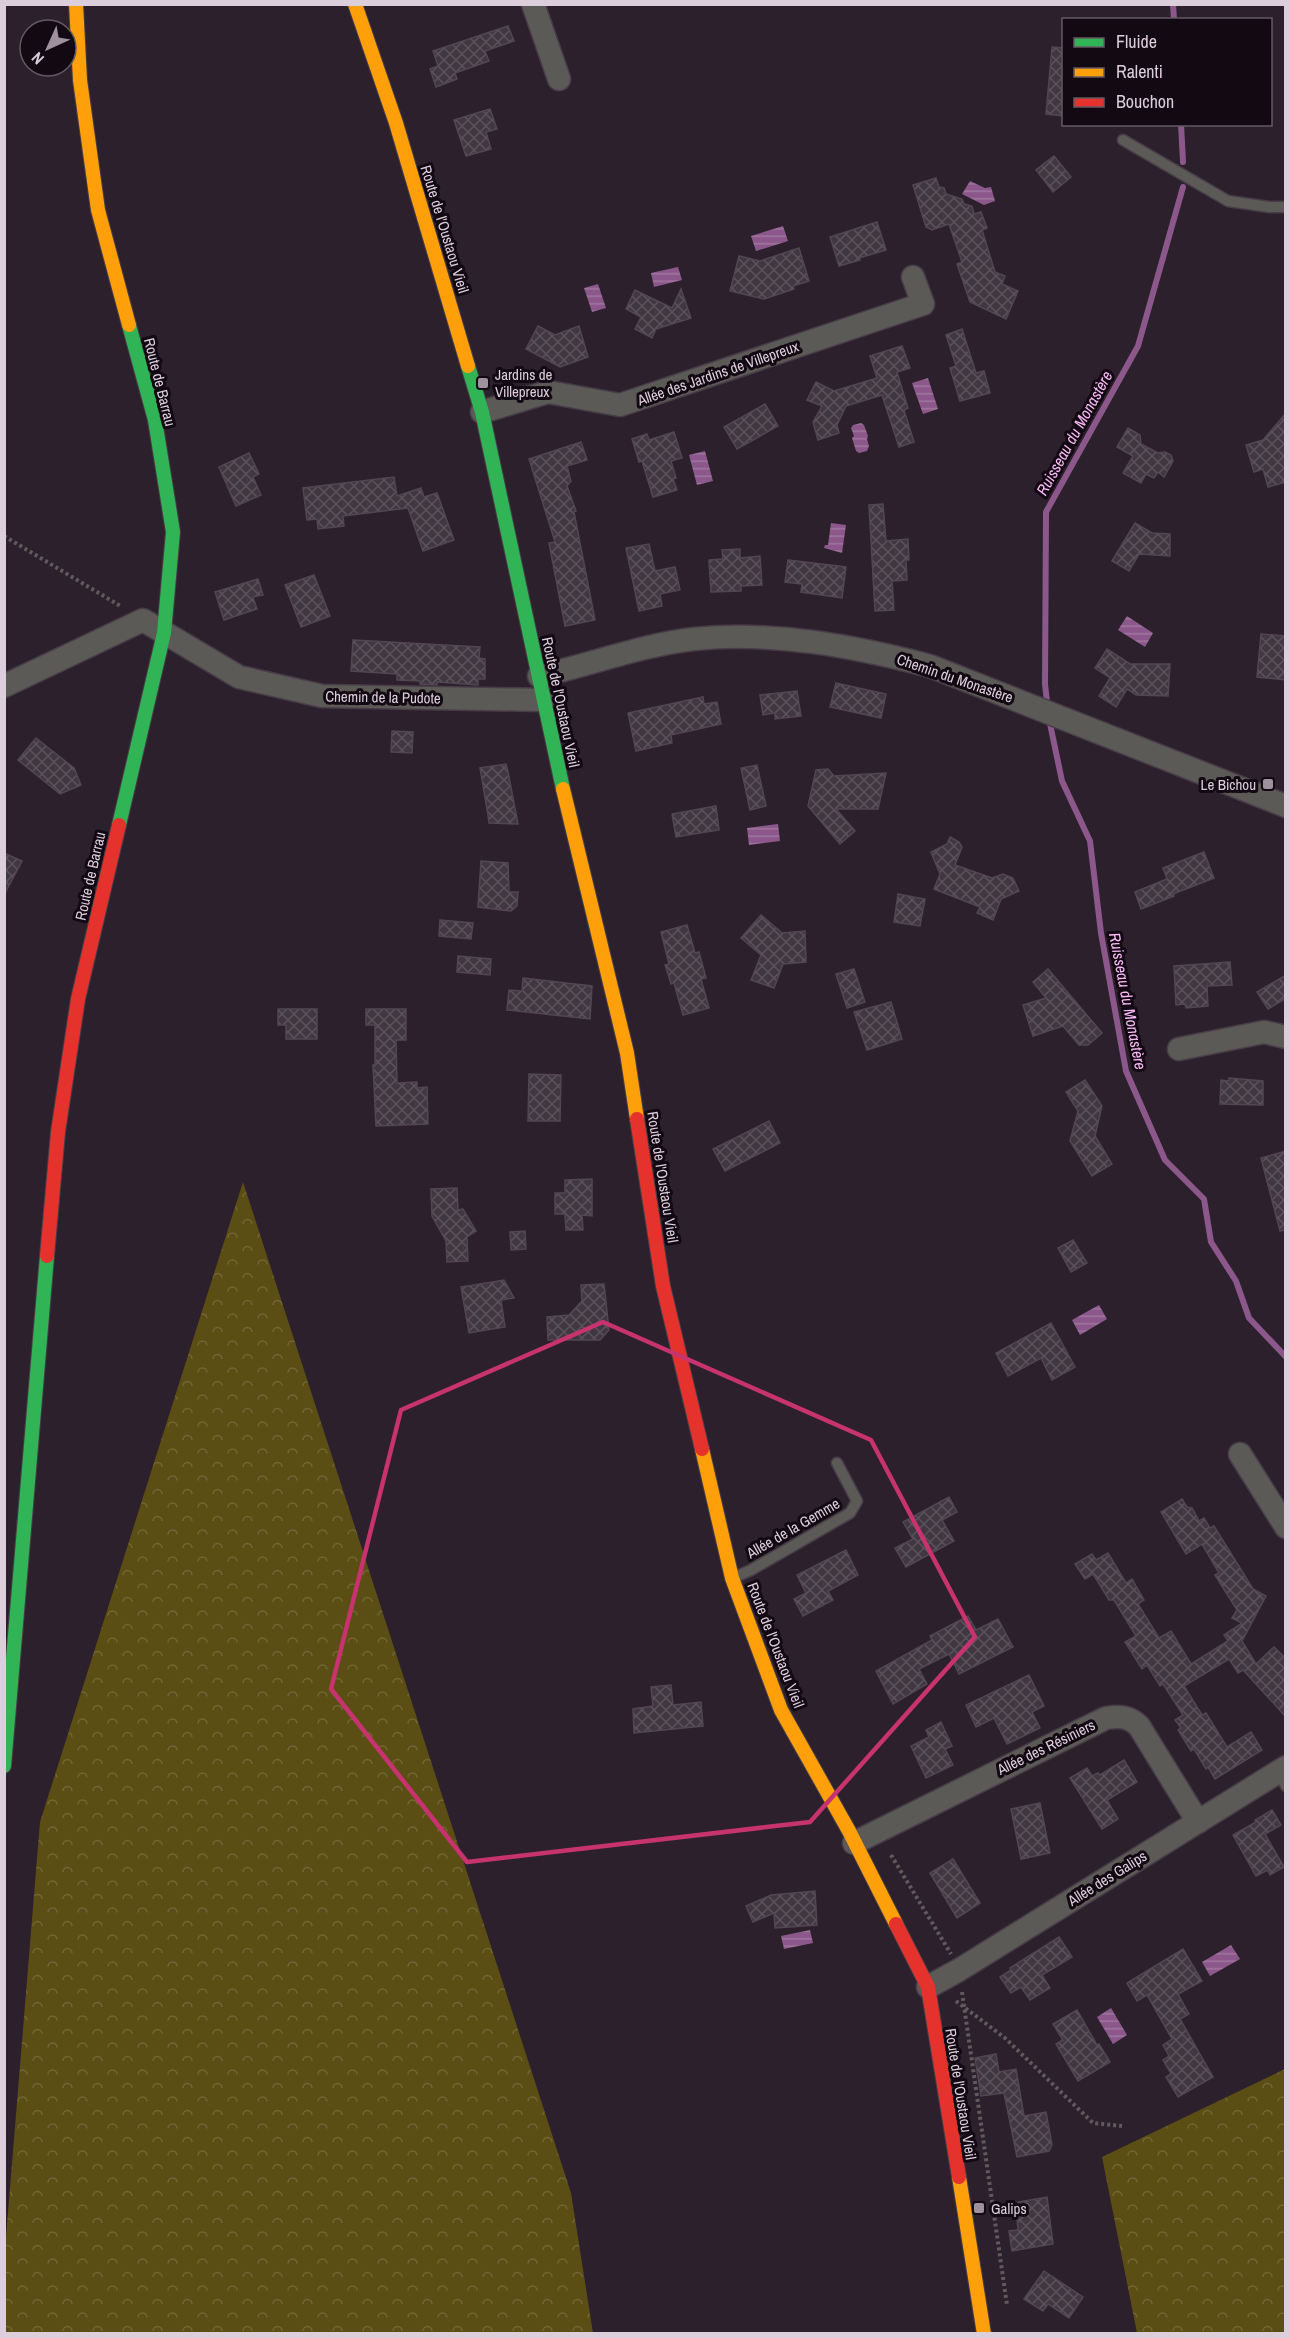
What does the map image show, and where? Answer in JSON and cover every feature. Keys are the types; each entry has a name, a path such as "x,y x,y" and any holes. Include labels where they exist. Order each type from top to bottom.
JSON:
{"street":[{"name":"Route de Barrau","path":"4,1766 58,1132 78,999 164,633 173,532 155,420 98,210 80,80 76,4"},
{"name":"Route de l'Oustaou Vieil","path":"355,4 396,123 482,412 543,700 627,1053 663,1286 732,1578 781,1710 854,1842 928,1987 984,2334"},
{"path":"533,4 559,79"},
{"name":"Allée des Jardins de Villepreux","path":"482,412 548,392 620,405 923,304 913,277"},
{"name":"Chemin de la Pudote","path":"143,620 239,677 322,696 543,700"},
{"path":"4,686 143,620"},
{"name":"Chemin du Monastère","path":"538,676 612,656 694,639 774,638 871,651 930,666 1286,806"},
{"path":"1179,1049 1264,1032 1286,1037"},
{"path":"1240,1454 1286,1527"},
{"name":"Allée des Résiniers","path":"854,1842 1106,1718 1118,1716 1130,1719 1139,1726 1198,1822"},
{"name":"Allée des Galips","path":"928,1987 1198,1822 1283,1775"}],"lane":[{"path":"1123,140 1228,201 1286,207"},
{"name":"Allée de la Gemme","path":"732,1578 751,1570 850,1513 857,1502 837,1462"}],"path":[{"path":"4,536 143,620"},
{"path":"876,1831 908,1881 962,1975 964,2006 1008,2311"},
{"path":"928,1987 964,2006 1005,2038 1093,2123 1122,2126"}],"highlighted area":[{"path":"603,1322 871,1440 975,1637 810,1822 467,1862 331,1689 401,1410"}],"green space":[{"path":"243,1182 571,2193 593,2333 5,2333 5,2249 40,1822"},
{"path":"1285,2069 1285,2333 1137,2333 1102,2157"}],"shaded area":[{"path":"970,181 985,188 991,187 995,201 984,205 962,194"},
{"path":"783,226 788,241 756,251 751,236"},
{"path":"678,267 682,280 654,287 651,273"},
{"path":"598,284 606,308 592,312 584,288"},
{"path":"928,378 938,409 923,414 912,383"},
{"path":"861,423 868,436 869,446 867,451 859,453 856,451 851,428"},
{"path":"705,451 713,481 697,485 689,455"},
{"path":"831,523 846,525 842,553 824,548 828,545"},
{"path":"1127,616 1153,633 1145,647 1118,630"},
{"path":"778,824 780,841 749,845 747,828"},
{"path":"1099,1305 1107,1319 1080,1335 1072,1320"},
{"path":"810,1930 813,1943 784,1949 781,1936"},
{"path":"1231,1945 1240,1959 1210,1976 1202,1962"},
{"path":"1111,2008 1127,2035 1113,2044 1097,2017"}],"building":[{"path":"508,26 514,41 485,51 489,61 455,73 457,79 436,87 430,69 438,66 433,51"},
{"path":"1052,47 1062,48 1062,116 1046,114"},
{"path":"490,109 497,129 486,132 491,149 466,156 454,120"},
{"path":"1054,156 1071,177 1053,192 1036,170"},
{"path":"936,178 939,187 944,188 946,194 962,199 964,204 972,206 974,214 981,212 987,228 982,230 995,272 1005,276 1002,284 1018,291 1006,319 970,302 957,264 962,262 949,224 932,230 926,227 913,185"},
{"path":"877,222 886,250 839,266 830,237"},
{"path":"799,248 809,281 793,286 794,289 764,299 730,291 739,256 760,261"},
{"path":"681,289 691,318 656,329 652,338 635,329 641,317 626,309 635,290 672,308"},
{"path":"538,326 555,335 579,326 588,357 560,367 526,349"},
{"path":"962,329 976,373 984,371 990,393 960,401 950,368 956,366 946,335"},
{"path":"902,346 910,368 897,372 908,408 904,410 914,442 899,447 882,395 846,406 837,425 839,433 818,440 813,422 822,406 807,400 816,382 834,391 877,378 870,356"},
{"path":"765,404 778,426 737,449 724,427"},
{"path":"1286,413 1286,482 1268,487 1263,469 1254,472 1246,445 1263,440"},
{"path":"1128,428 1140,435 1141,444 1158,453 1165,452 1171,455 1173,461 1164,477 1158,472 1154,478 1146,474 1141,483 1123,473 1133,456 1117,447"},
{"path":"674,432 682,458 671,461 677,490 653,497 642,461 639,462 632,439 647,434 649,440"},
{"path":"581,442 587,460 567,466 571,481 567,486 576,511 574,512 595,620 565,626 549,543 555,542 529,459"},
{"path":"249,453 259,474 253,477 261,495 236,506 219,467"},
{"path":"394,477 397,496 421,488 424,497 437,493 454,540 423,551 408,508 343,516 344,526 318,529 317,519 307,520 303,488"},
{"path":"883,504 886,541 908,539 909,560 906,560 907,580 892,581 894,610 875,611 869,505"},
{"path":"1135,523 1152,533 1170,534 1170,556 1139,554 1129,571 1112,561"},
{"path":"649,544 655,571 675,567 680,590 660,594 662,606 639,611 626,548"},
{"path":"740,549 740,558 760,556 762,585 741,586 741,591 711,592 709,560 723,559 722,550"},
{"path":"788,560 846,567 842,598 801,592 802,584 785,582"},
{"path":"314,575 330,616 301,627 285,585"},
{"path":"258,579 263,595 253,597 257,609 224,620 215,592"},
{"path":"1261,634 1286,636 1286,680 1257,677"},
{"path":"353,640 480,647 479,658 485,659 485,679 478,679 478,685 437,682 437,685 420,684 420,681 397,680 397,674 351,671"},
{"path":"1107,649 1130,664 1170,664 1168,696 1136,695 1127,689 1116,707 1099,696 1110,678 1095,668"},
{"path":"836,683 886,694 881,718 830,707"},
{"path":"797,691 801,716 775,719 775,713 763,715 760,695"},
{"path":"703,697 704,704 717,702 721,724 671,735 672,743 636,751 628,713"},
{"path":"392,731 413,732 412,753 391,752"},
{"path":"36,738 74,768 81,785 60,794 18,760"},
{"path":"506,764 518,824 489,823 480,768"},
{"path":"757,765 766,806 750,810 741,768"},
{"path":"828,769 834,776 886,773 878,809 836,809 855,831 840,844 808,806 816,770"},
{"path":"716,806 719,830 676,837 672,814"},
{"path":"950,837 959,842 962,847 955,865 992,878 1003,874 1013,878 1019,891 1001,899 993,920 977,913 980,907 934,889 940,874 931,852 947,844"},
{"path":"1204,852 1214,878 1141,909 1135,892 1167,879 1163,868"},
{"path":"4,853 22,861 4,895"},
{"path":"481,861 508,863 509,892 518,892 517,906 511,911 478,907"},
{"path":"898,894 925,899 920,926 894,922"},
{"path":"761,915 782,933 805,931 806,962 783,964 774,988 751,980 761,955 741,938"},
{"path":"440,920 473,923 471,939 439,936"},
{"path":"687,925 695,953 699,952 706,978 701,979 709,1008 683,1015 674,983 671,984 665,965 669,964 661,932"},
{"path":"458,956 491,959 490,975 457,972"},
{"path":"1230,962 1232,985 1207,986 1208,1006 1186,1008 1185,1004 1176,1005 1174,966"},
{"path":"854,969 865,1002 847,1008 836,974"},
{"path":"1048,969 1102,1033 1088,1045 1079,1045 1063,1026 1033,1036 1023,1005 1046,998 1033,982"},
{"path":"1286,975 1286,998 1268,1009 1257,992"},
{"path":"523,978 592,986 590,1019 507,1010 509,990 522,991"},
{"path":"891,1002 902,1039 867,1050 854,1012"},
{"path":"278,1009 317,1009 317,1039 286,1039 286,1025 278,1025"},
{"path":"366,1009 406,1009 406,1040 396,1040 397,1083 417,1082 417,1088 427,1087 428,1124 376,1126 373,1065 375,1065 375,1025 366,1025"},
{"path":"529,1074 561,1075 560,1121 528,1121"},
{"path":"1229,1078 1263,1081 1263,1105 1220,1104 1221,1080 1229,1081"},
{"path":"1085,1080 1102,1106 1095,1136 1112,1164 1092,1176 1070,1141 1078,1111 1066,1092"},
{"path":"769,1121 780,1143 725,1171 713,1149"},
{"path":"1286,1151 1286,1230 1280,1231 1261,1158"},
{"path":"592,1179 592,1216 582,1215 583,1230 566,1230 565,1214 555,1214 555,1193 565,1193 565,1180"},
{"path":"457,1188 458,1210 463,1209 476,1231 467,1237 468,1261 447,1262 446,1241 432,1216 431,1189"},
{"path":"525,1231 526,1249 511,1250 510,1232"},
{"path":"1073,1240 1087,1263 1071,1272 1058,1248"},
{"path":"504,1280 514,1298 501,1300 505,1327 469,1333 461,1287"},
{"path":"604,1284 609,1330 600,1340 548,1340 547,1317 569,1315 582,1301 581,1285"},
{"path":"1051,1323 1075,1367 1052,1380 1041,1358 1008,1376 996,1353"},
{"path":"949,1497 957,1512 942,1520 954,1541 906,1567 895,1548 913,1539 903,1522"},
{"path":"1182,1499 1187,1507 1192,1508 1199,1521 1204,1518 1210,1528 1214,1526 1253,1589 1266,1596 1242,1641 1256,1664 1274,1647 1286,1659 1286,1717 1243,1670 1238,1673 1229,1659 1184,1686 1202,1715 1206,1713 1227,1747 1251,1732 1262,1750 1215,1779 1194,1749 1191,1751 1178,1730 1181,1728 1175,1720 1183,1715 1163,1684 1160,1686 1147,1665 1142,1669 1125,1642 1136,1636 1114,1600 1109,1600 1093,1574 1085,1579 1075,1564 1092,1554 1096,1560 1108,1553 1126,1583 1132,1579 1144,1600 1138,1604 1159,1638 1171,1631 1191,1664 1228,1641 1224,1635 1242,1623 1232,1618 1237,1610 1215,1575 1219,1573 1202,1544 1186,1554 1161,1512"},
{"path":"846,1550 858,1575 828,1591 833,1600 803,1616 794,1599 806,1593 797,1575"},
{"path":"968,1616 976,1630 998,1619 1013,1647 959,1674 949,1654 919,1669 927,1684 893,1704 876,1671 932,1640 930,1636"},
{"path":"1029,1675 1044,1706 1032,1712 1040,1728 1007,1744 994,1718 976,1727 966,1705"},
{"path":"671,1685 673,1705 701,1702 703,1726 634,1733 633,1709 653,1706 651,1687"},
{"path":"941,1722 952,1746 945,1749 953,1765 926,1778 911,1746 929,1737 926,1730"},
{"path":"1124,1760 1137,1782 1107,1800 1118,1819 1102,1829 1070,1778 1087,1768 1092,1776 1098,1773 1100,1775"},
{"path":"1040,1803 1050,1853 1021,1859 1011,1809"},
{"path":"1272,1810 1281,1825 1265,1834 1284,1867 1270,1875 1268,1870 1256,1876 1233,1835"},
{"path":"953,1859 980,1903 957,1918 930,1873"},
{"path":"815,1891 817,1925 775,1928 774,1913 753,1922 746,1906 771,1895"},
{"path":"1059,1937 1072,1957 1042,1975 1050,1988 1030,2000 1021,1987 1011,1993 1000,1977 1011,1970 1010,1968"},
{"path":"1183,1949 1202,1981 1178,1994 1189,2014 1180,2019 1213,2077 1178,2097 1166,2077 1171,2074 1163,2060 1169,2056 1163,2045 1172,2039 1147,1995 1137,2001 1127,1983"},
{"path":"1077,2010 1097,2045 1099,2044 1110,2062 1078,2081 1056,2044 1063,2040 1053,2024"},
{"path":"996,2054 999,2072 1016,2069 1024,2116 1046,2112 1052,2145 1049,2151 1017,2157 1004,2093 981,2096 975,2058"},
{"path":"1047,2197 1053,2244 1012,2251 1009,2231 1018,2230 1017,2219 1020,2216 1018,2202"},
{"path":"1044,2271 1083,2297 1069,2318 1048,2304 1043,2311 1024,2299"}],"waterway":[{"name":"Ruisseau du Monastère","path":"1173,4 1174,18"},
{"name":"Ruisseau du Monastère","path":"1181,126 1183,162"},
{"name":"Ruisseau du Monastère","path":"1047,702 1045,684 1046,512 1138,346 1183,187"},
{"name":"Ruisseau du Monastère","path":"1049,719 1062,781 1090,841 1101,933 1126,1071 1165,1160 1204,1199 1211,1242 1236,1281 1249,1318 1286,1357"}],"traffic: fast":[{"path":"119,825 164,633 173,532 155,420 129,325"},
{"path":"468,366 482,412 563,789"},
{"path":"4,1766 47,1256"}],"traffic: slow":[{"path":"76,4 80,80 98,210 129,325"},
{"path":"355,4 396,123 468,366"},
{"path":"563,789 627,1053 637,1119"},
{"path":"702,1449 732,1578 781,1710 849,1831 896,1924"},
{"path":"959,2177 984,2334"}],"traffic: jam":[{"path":"47,1256 58,1132 78,999 119,825"},
{"path":"637,1119 663,1286 702,1449"},
{"path":"896,1924 928,1987 959,2177"}],"place":[{"name":"Jardins de Villepreux","path":"483,383"},
{"name":"Le Bichou","path":"1268,784"},
{"name":"Galips","path":"979,2208"}]}
